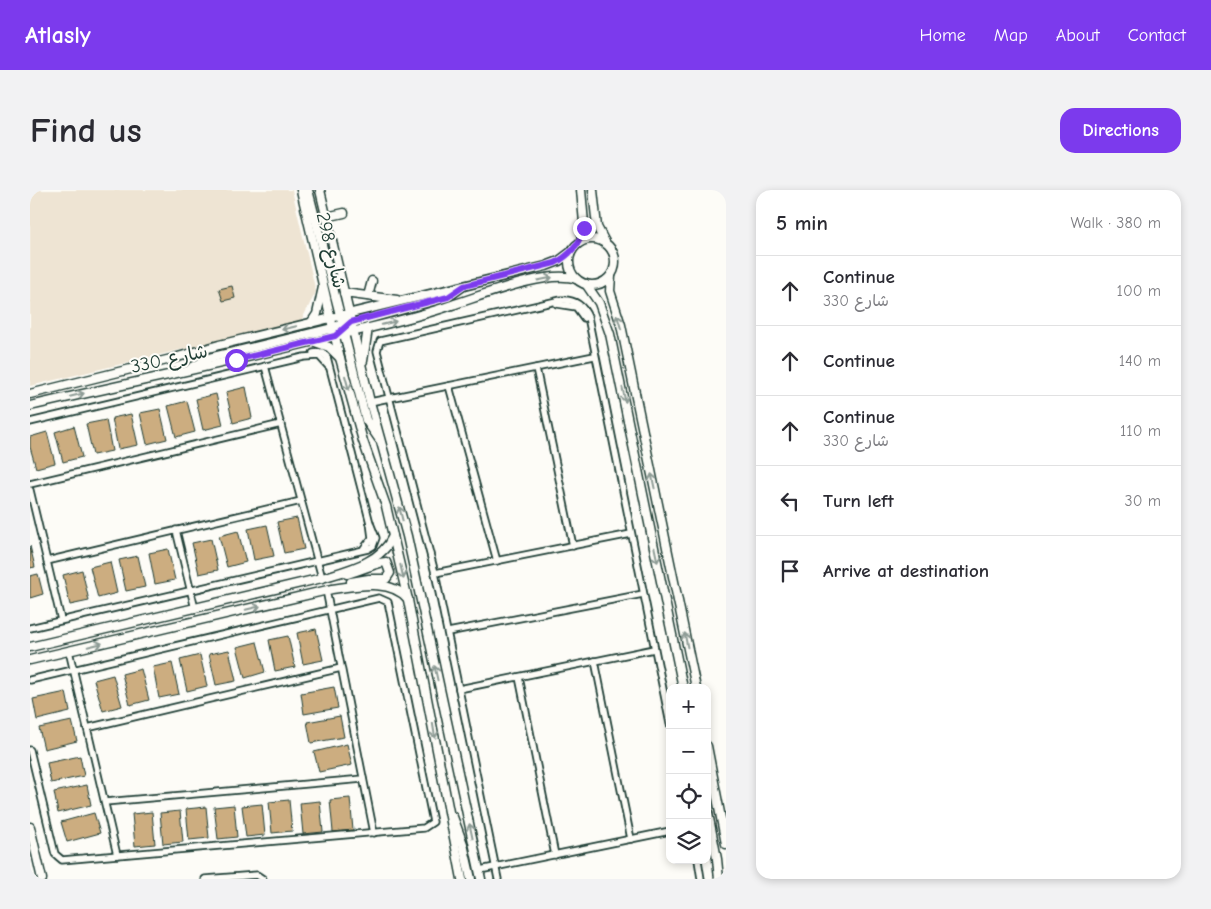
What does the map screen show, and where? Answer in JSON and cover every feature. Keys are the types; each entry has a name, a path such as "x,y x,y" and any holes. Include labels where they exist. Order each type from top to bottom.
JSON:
{"street":[{"name":"شارع 298","path":"301,190 331,318"},
{"path":"308,190 366,420 380,441"},
{"name":"شارع 298","path":"320,190 344,293 342,325"},
{"path":"581,190 584,223 581,241"},
{"path":"593,190 597,227 604,242 611,249 615,258 615,267 610,276 599,284 586,284 576,279 569,266 571,252 581,241 590,238 604,242"},
{"path":"326,217 344,212"},
{"name":"شارع 330","path":"30,406 315,342 342,325 401,301 546,266 559,261 571,252"},
{"name":"شارع 330","path":"30,394 331,318 354,332 437,310 510,287 558,276 576,279"},
{"path":"610,276 610,291 623,335 695,684"},
{"path":"368,296 372,281"},
{"path":"586,284 599,303 610,334 682,684"},
{"path":"311,323 317,314 324,285"},
{"path":"187,370 209,358 448,297 464,286"},
{"path":"344,293 401,301"},
{"path":"498,879 435,574 376,351 377,345 382,340 550,304 565,299 579,304 587,313 594,356 666,705"},
{"path":"342,325 340,358 363,441 383,495 408,600 462,879"},
{"path":"362,365 368,328"},
{"path":"354,332 380,441 407,536 482,879"},
{"path":"315,342 329,347 340,358"},
{"path":"30,422 322,352 327,357 372,535 370,543 357,551 30,628"},
{"path":"370,402 594,356"},
{"path":"265,366 322,578"},
{"path":"536,368 573,546"},
{"path":"449,386 496,561"},
{"path":"30,484 281,424"},
{"path":"30,490 62,620"},
{"path":"47,561 301,501"},
{"path":"176,530 195,609"},
{"path":"435,574 631,534"},
{"path":"30,646 322,578 376,557 387,547 393,536"},
{"path":"30,660 329,590 366,579 386,579 390,573 386,562 380,562 366,570 333,578 322,578"},
{"path":"329,590 381,586 397,590 408,600"},
{"path":"329,590 329,610 374,833"},
{"path":"448,632 643,594"},
{"path":"30,680 380,598 388,602 434,817 432,825 427,828 62,860 58,858 30,750"},
{"path":"459,689 654,649"},
{"path":"69,650 117,855"},
{"path":"595,661 631,839"},
{"path":"87,728 341,668"},
{"path":"519,676 555,855"},
{"path":"711,767 726,844"},
{"path":"104,802 363,779"},
{"path":"447,806 460,833 470,879"},
{"path":"709,819 719,879"},
{"path":"30,827 42,879"},
{"path":"480,870 666,832"},
{"path":"699,864 701,879"},
{"path":"205,879 257,875 263,879"}],"shaded area":[{"path":"30,190 292,190 316,292 301,321 30,386"}],"building":[{"path":"232,286 235,298 223,301 219,289"},
{"path":"246,387 252,418 233,423 226,392"},
{"path":"216,394 223,425 203,430 196,399"},
{"path":"187,401 195,432 176,437 168,406"},
{"path":"160,409 167,439 147,444 140,413"},
{"path":"131,414 138,445 118,449 112,418"},
{"path":"106,420 112,451 93,455 86,424"},
{"path":"74,426 82,457 63,462 55,432"},
{"path":"47,432 55,463 36,468 30,447 30,437"},
{"path":"297,518 304,549 284,553 277,522"},
{"path":"267,525 274,556 254,560 248,529"},
{"path":"238,531 246,562 227,567 219,536"},
{"path":"211,539 218,570 199,574 192,543"},
{"path":"30,546 35,567 30,568"},
{"path":"168,549 175,580 155,584 149,553"},
{"path":"138,556 145,587 126,591 119,560"},
{"path":"110,562 117,593 98,598 90,567"},
{"path":"82,570 89,601 70,605 63,575"},
{"path":"38,574 43,594 30,598 30,576"},
{"path":"316,629 323,660 303,664 297,633"},
{"path":"288,636 295,667 275,671 269,640"},
{"path":"257,642 265,672 245,678 237,647"},
{"path":"229,650 236,681 216,685 209,654"},
{"path":"200,655 207,686 187,691 180,660"},
{"path":"172,663 179,694 159,698 153,667"},
{"path":"141,669 149,700 130,705 122,674"},
{"path":"113,675 122,706 103,711 94,680"},
{"path":"334,687 338,708 304,714 301,693"},
{"path":"66,692 70,712 37,720 33,699"},
{"path":"340,716 344,737 311,743 307,722"},
{"path":"72,721 77,741 44,749 39,728"},
{"path":"347,744 352,765 319,772 314,752"},
{"path":"80,756 84,776 51,783 47,763"},
{"path":"87,785 91,805 58,813 54,792"},
{"path":"350,798 353,830 333,832 330,800"},
{"path":"289,800 292,831 272,833 269,802"},
{"path":"320,801 323,832 303,834 300,803"},
{"path":"262,804 265,835 246,837 242,806"},
{"path":"234,805 237,837 218,839 214,807"},
{"path":"206,807 209,838 189,840 186,809"},
{"path":"180,811 183,842 163,844 160,813"},
{"path":"152,812 155,844 135,846 132,814"},
{"path":"94,813 100,833 67,842 61,822"}],"route":[{"path":"236,360 335,336 351,322 452,296 464,286 555,263 568,255 581,241 584,228"}]}
